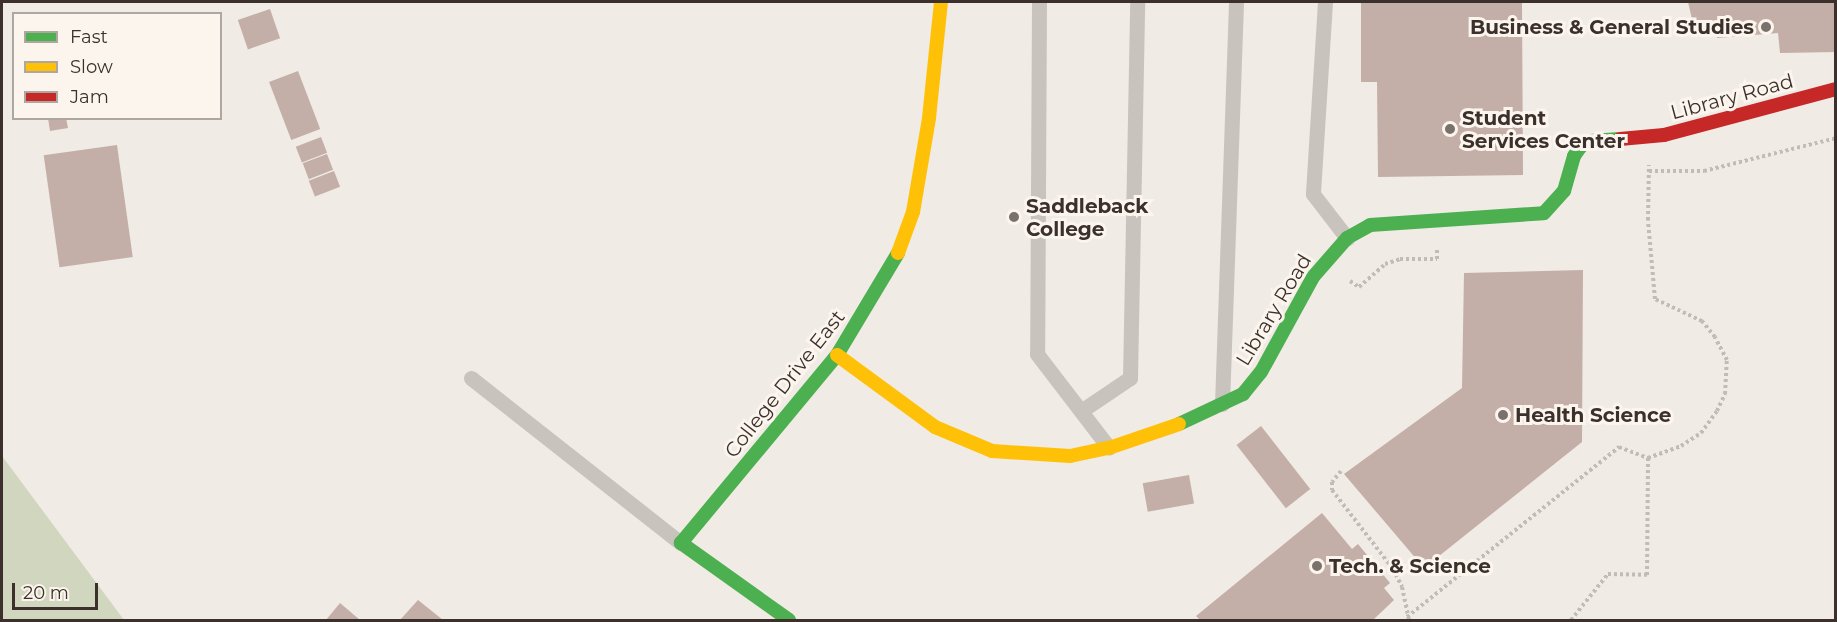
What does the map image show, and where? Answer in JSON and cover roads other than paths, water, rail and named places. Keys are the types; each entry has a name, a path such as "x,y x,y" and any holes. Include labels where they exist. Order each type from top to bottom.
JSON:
{"street":[{"name":"College Drive East","path":"681,543 837,355 899,251 913,212 929,118 941,2"},
{"name":"Library Road","path":"837,355 935,427 992,451 1070,456 1109,448 1222,407 1243,393 1262,372 1313,278 1347,238 1370,225 1544,213 1564,191 1574,156 1581,146 1591,141 1664,135 1836,89"},
{"path":"681,543 789,621"}],"lane":[{"path":"1039,2 1037,354 1109,448"},
{"path":"1081,411 1130,378 1137,2"},
{"path":"1222,407 1236,2"},
{"path":"1325,2 1313,194 1347,238"},
{"path":"471,378 681,543"}],"place":[{"name":"Business & General Studies","path":"1766,27"},
{"name":"Student Services Center","path":"1450,129"},
{"name":"Saddleback College","path":"1014,217"},
{"name":"Health Science","path":"1503,415"},
{"name":"Tech. & Science","path":"1317,566"}]}
